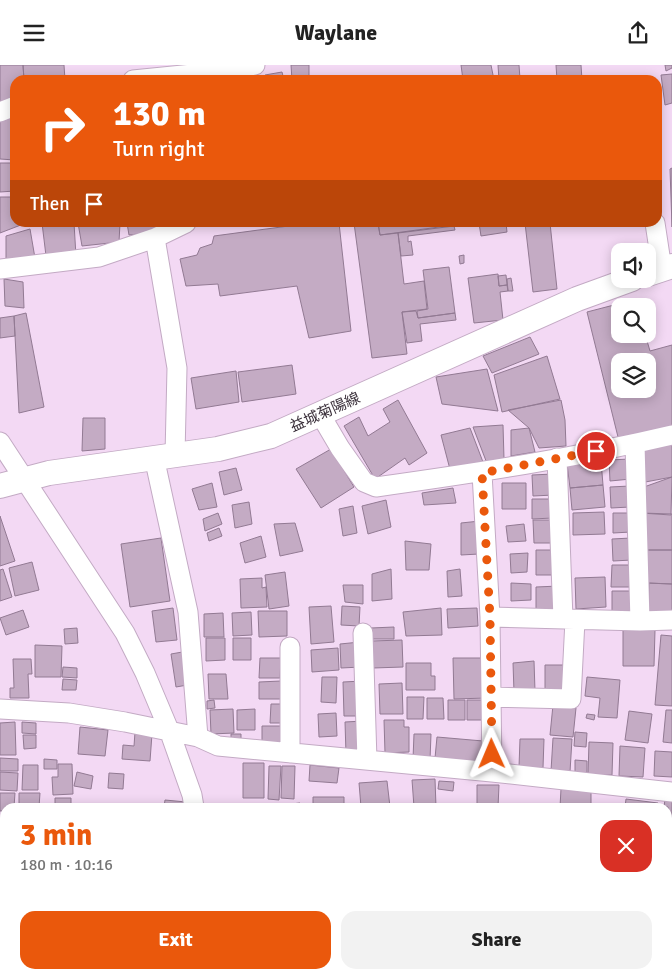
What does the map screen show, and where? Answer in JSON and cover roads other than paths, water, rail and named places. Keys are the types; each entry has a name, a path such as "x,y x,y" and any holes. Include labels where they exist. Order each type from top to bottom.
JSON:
{"main road":[{"name":"益城菊陽線","path":"0,486 49,473 218,449 271,436 577,299 611,287"}],"street":[{"path":"182,75 232,70 255,65"},
{"path":"0,269 99,257 155,238 178,227"},
{"path":"655,227 660,270"},
{"path":"155,238 177,368 164,456 188,612 198,737"},
{"path":"320,414 364,482 376,487 482,473 635,444 672,435"},
{"path":"0,442 126,633 169,730 193,803"},
{"path":"635,444 640,621"},
{"path":"491,697 571,699 569,619 557,458"},
{"path":"482,473 490,617 492,772"},
{"path":"490,617 640,621 672,620"},
{"path":"363,633 371,676 367,760"},
{"path":"290,647 290,753"},
{"path":"0,709 69,713 169,730 198,737 218,746 492,772 672,793"}]}
